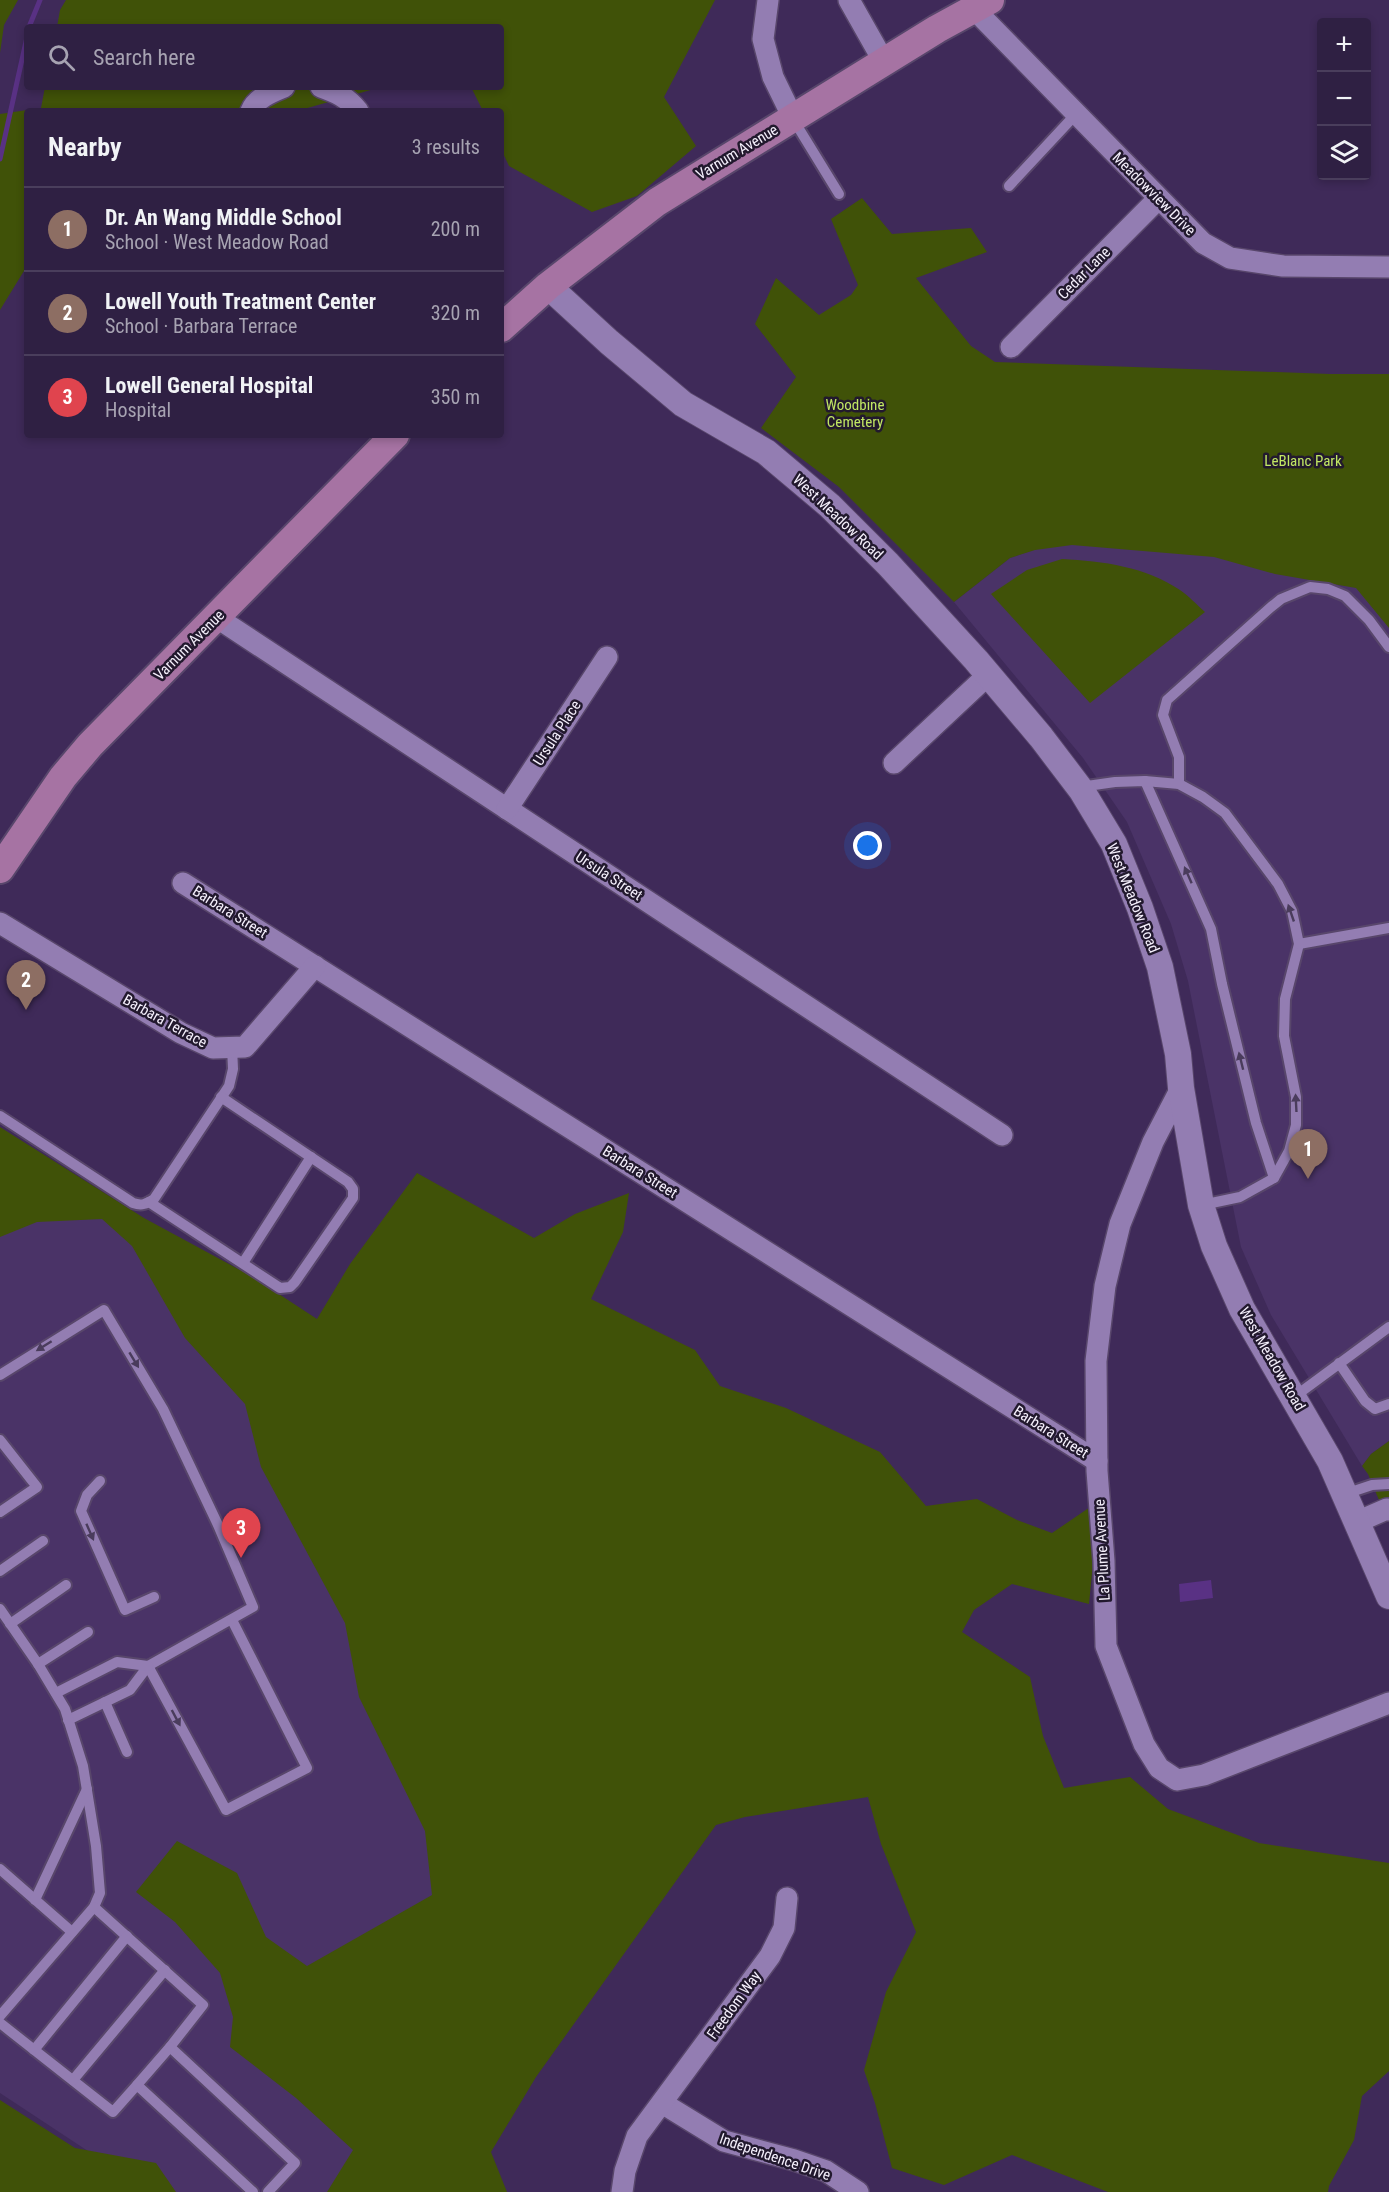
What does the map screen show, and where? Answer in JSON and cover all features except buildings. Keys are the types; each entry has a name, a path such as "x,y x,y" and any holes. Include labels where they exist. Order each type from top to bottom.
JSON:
{"main road":[{"name":"Varnum Avenue","path":"504,325 548,286 657,202 982,4"},
{"name":"Varnum Avenue","path":"0,869 70,769 98,737 392,438"}],"street":[{"path":"768,0 763,39 773,77 793,118"},
{"path":"849,0 884,62"},
{"name":"Meadowview Drive","path":"982,4 1076,114 1203,243 1230,258 1283,266 1389,267"},
{"path":"252,108 276,90"},
{"path":"330,90 351,102 356,108"},
{"name":"Cedar Lane","path":"1011,346 1158,199"},
{"name":"West Meadow Road","path":"548,286 609,342 683,404 765,452 830,506 888,564 988,675 1080,787 1114,844 1140,908 1160,967 1178,1054 1201,1205 1214,1246 1242,1309 1330,1461 1389,1596"},
{"name":"Ursula Street","path":"216,617 1002,1135"},
{"name":"Ursula Place","path":"507,809 607,657"},
{"path":"894,763 988,675"},
{"name":"Barbara Street","path":"183,883 1097,1461"},
{"name":"Barbara Terrace","path":"0,922 181,1033 213,1048 232,1047"},
{"path":"232,1047 245,1047 315,966"},
{"name":"La Plume Avenue","path":"1182,1088 1153,1142 1120,1224 1105,1286 1096,1361 1097,1461 1104,1561 1106,1646 1144,1744 1159,1768 1178,1780 1204,1775 1389,1703"},
{"path":"1357,1522 1389,1510"},
{"name":"Freedom Way","path":"622,2192 637,2136 770,1956 784,1928 786,1898"},
{"name":"Independence Drive","path":"662,2103 723,2141 826,2171 858,2192"}],"lane":[{"path":"1009,186 1076,114"},
{"path":"793,118 839,194"},
{"path":"1179,784 1179,758 1163,715 1167,700 1281,599 1310,587 1328,589 1345,596 1369,620 1389,647"},
{"path":"1145,781 1211,929 1256,1123 1274,1178"},
{"path":"1080,787 1145,781 1179,784 1203,797 1225,813 1278,884 1292,911 1299,944 1285,999 1284,1036 1296,1097 1296,1125 1289,1151 1274,1178 1240,1197 1201,1205"},
{"path":"1299,944 1389,928"},
{"path":"0,1116 139,1205 154,1198 221,1097 232,1078 232,1047"},
{"path":"149,1202 280,1288 290,1287 295,1282 353,1198 353,1189 348,1182 221,1097"},
{"path":"243,1263 311,1157"},
{"path":"0,1375 104,1310 163,1409 218,1525 253,1607 148,1666 130,1690 68,1720"},
{"path":"1294,1397 1389,1327"},
{"path":"1339,1364 1365,1401 1375,1409 1389,1404"},
{"path":"0,1442 37,1487 0,1512"},
{"path":"100,1481 87,1496 81,1510 125,1610 154,1597"},
{"path":"1345,1494 1372,1485 1389,1484"},
{"path":"0,1571 43,1541"},
{"path":"10,1624 66,1585"},
{"path":"0,1609 56,1693 68,1720 87,1789 96,1846 100,1893 94,1907 0,2016"},
{"path":"148,1666 226,1810 307,1768 232,1620"},
{"path":"38,1664 88,1632"},
{"path":"56,1693 117,1662 148,1666"},
{"path":"105,1702 127,1752"},
{"path":"35,1900 87,1789"},
{"path":"0,1869 72,1932"},
{"path":"0,2023 113,2112 170,2047 203,2005 94,1907"},
{"path":"34,2050 127,1936"},
{"path":"73,2080 165,1970"},
{"path":"170,2047 295,2163 268,2192"},
{"path":"137,2085 253,2192"}],"shaded area":[{"path":"1114,522 1270,540 1389,603 1389,1441 1371,1454 1362,1466 1271,1315 1241,1247 1188,981 1171,924 1127,822 1083,758 954,602 1010,558"},
{"path":"0,1132 306,1331 659,1784 352,2192 150,2192 0,2093"},
{"path":"1211,1580 1213,1598 1180,1602 1179,1584"}],"green space":[{"path":"0,0 18,0 4,25 0,53"},
{"path":"66,0 715,0 664,97 696,146 637,196 592,212 509,166 504,155 504,108 482,108 472,90 504,90 504,24 58,24 60,10"},
{"path":"44,90 370,90 308,108 41,108"},
{"path":"24,110 24,271 0,310 0,114"},
{"path":"862,198 892,234 971,228 987,252 916,278 971,346 995,362 1389,374 1389,628 1356,588 1275,574 1214,557 1072,545 1035,550 1010,558 954,602 839,487 761,428 796,377 755,324 776,278 819,315 851,295 858,285 831,219"},
{"path":"1062,559 1093,561 1153,576 1180,590 1205,612 1090,703 991,594 1027,570"},
{"path":"0,1127 144,1218 253,1277 317,1319 350,1264 417,1173 534,1238 575,1214 629,1193 623,1232 591,1299 695,1350 720,1386 786,1408 880,1452 926,1506 977,1499 1017,1520 1052,1533 1099,1501 1089,1604 1012,1584 974,1610 962,1632 1030,1677 1043,1736 1064,1788 1130,1777 1168,1809 1259,1843 1389,1863 1389,2071 1362,2096 1354,2140 1328,2192 1108,2192 1012,2155 944,2185 892,2168 864,2070 886,1992 916,1932 881,1844 868,1797 745,1817 716,1825 536,2077 491,2152 507,2192 327,2192 353,2150 296,2098 230,2047 233,2017 220,1973 175,1922 136,1892 177,1841 237,1873 266,1937 307,1966 432,1895 425,1831 359,1697 345,1623 261,1467 245,1404 185,1338 132,1246 102,1219 37,1222 0,1237"},
{"path":"1389,1441 1389,1498 1379,1500 1362,1466 1371,1454"},
{"path":"0,2100 75,2148 156,2163 176,2192 0,2192"}],"waterway":[{"path":"30,24 40,0"},
{"path":"0,159 24,51"}],"place":[{"name":"Lowell Youth Treatment Center","path":"26,1010"},
{"name":"Dr. An Wang Middle School","path":"1308,1179"},
{"name":"Lowell General Hospital","path":"241,1558"}],"park label":[{"name":"Woodbine Cemetery","path":"855,414"},
{"name":"LeBlanc Park","path":"1303,461"}]}
